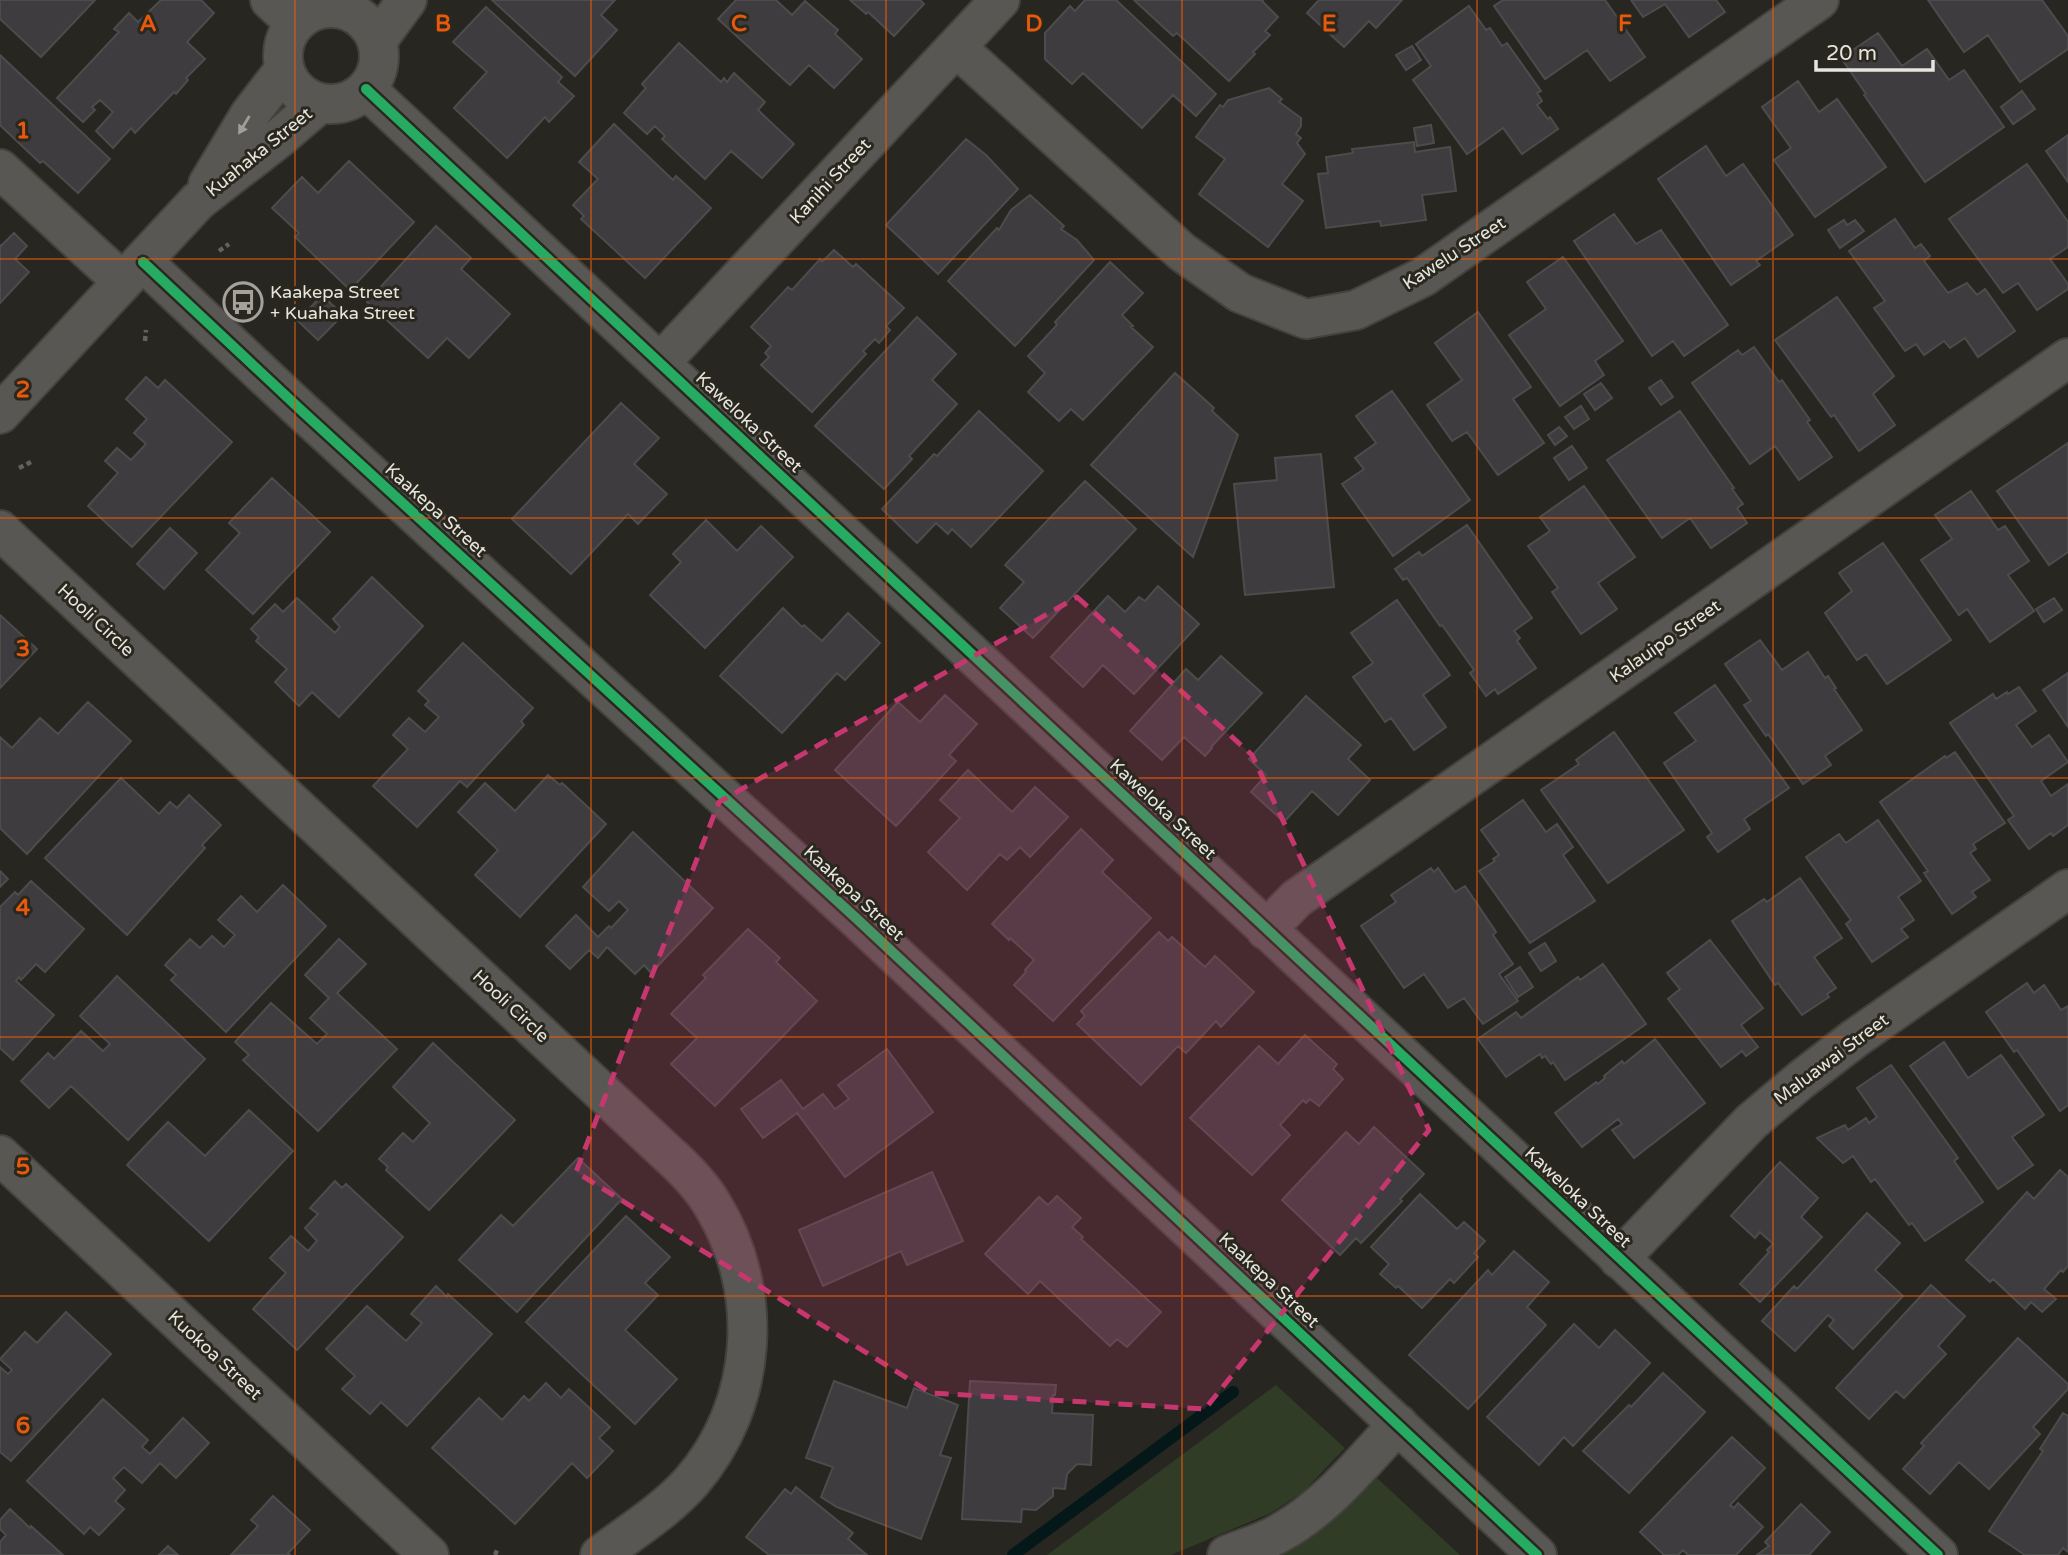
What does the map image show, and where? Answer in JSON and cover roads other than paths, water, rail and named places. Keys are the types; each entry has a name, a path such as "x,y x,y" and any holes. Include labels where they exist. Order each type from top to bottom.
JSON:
{"street":[{"path":"377,41 407,0"},
{"name":"Kanihi Street","path":"660,363 1000,0"},
{"name":"Kawelu Street","path":"956,47 1182,252 1240,293 1306,318 1356,310 1423,277 1819,0"},
{"path":"346,4 369,26 377,41 379,58 375,75 366,89 353,99 337,104 320,103 304,96 292,85 284,70 282,54 286,37 282,11 308,13 346,4"},
{"name":"Kuahaka Street","path":"198,201 250,114 284,70"},
{"name":"Kaweloka Street","path":"366,89 1938,1555"},
{"name":"Kuahaka Street","path":"0,414 198,201 320,103"},
{"name":"Kaakepa Street","path":"0,169 133,272 323,430 847,910 1537,1555"},
{"name":"Kalauipo Street","path":"1266,930 1296,899 2068,358"},
{"name":"Hooli Circle","path":"0,530 684,1168 711,1202 730,1239 747,1299 748,1337 738,1398 721,1438 692,1481 658,1513 600,1555"},
{"name":"Maluawai Street","path":"1619,1259 1752,1121 1801,1079 2068,889"},
{"name":"Kuokoa Street","path":"0,1155 429,1555"},
{"path":"1227,1555 1278,1534 1312,1512 1335,1492 1398,1424"}],"waterway":[{"path":"1013,1555 1233,1392"}],"place":[{"name":"Kaakepa Street + Kuahaka Street","path":"243,302"}]}
